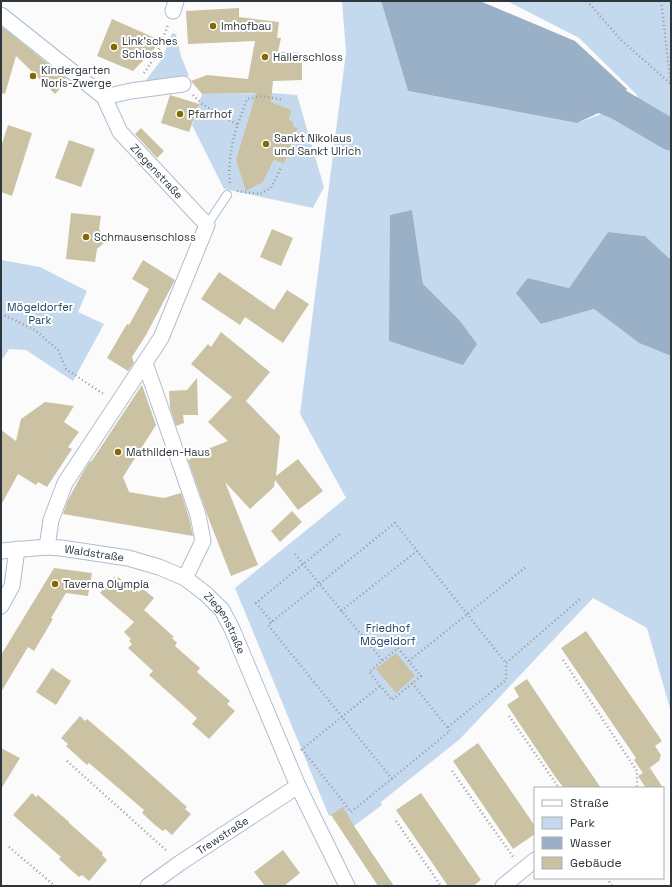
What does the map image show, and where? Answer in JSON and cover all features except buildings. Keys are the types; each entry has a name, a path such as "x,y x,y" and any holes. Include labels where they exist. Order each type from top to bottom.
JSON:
{"street":[{"name":"Ziegenstraße","path":"1,15 104,97 120,132 192,208 206,225"},
{"path":"104,97 131,91 183,84"},
{"path":"47,547 51,520 65,483 161,338 206,225"},
{"path":"144,363 198,515 203,541 185,578"},
{"name":"Waldstraße","path":"1,551 47,547 128,558 159,567 185,578"},
{"path":"1,606 12,586 17,549"},
{"name":"Ziegenstraße","path":"185,578 206,594 222,610 232,630 298,786 347,886"},
{"name":"Trewstraße","path":"148,886 180,863 298,786"},
{"path":"503,886 534,861"}],"lane":[{"path":"206,225 228,193"}],"path":[{"path":"588,1 621,40 671,84"},
{"path":"661,1 671,84"},
{"path":"131,91 157,54 175,6"},
{"path":"183,84 202,104 238,124"},
{"path":"281,168 271,188 260,194 228,193 229,163 232,139 247,99 262,96 283,100"},
{"path":"1,316 4,315 35,330 58,350 66,369 117,403"},
{"path":"392,779 268,625 395,524 506,663 506,680 448,727"},
{"path":"272,622 256,603 341,533"},
{"path":"341,611 417,551"},
{"path":"295,554 382,660"},
{"path":"409,661 527,566"},
{"path":"506,663 580,599"},
{"path":"398,648 421,676 392,700 369,672 382,660 398,648"},
{"path":"563,660 637,771 637,787"},
{"path":"302,750 351,812 450,731 412,682"},
{"path":"286,756 302,750 380,686"},
{"path":"509,716 558,787"},
{"path":"67,761 180,863"},
{"path":"452,772 522,870"},
{"path":"396,821 441,886"},
{"path":"10,847 55,886"}],"green space":[{"name":"Friedhof Mögeldorf","path":"342,1 381,1 408,91 577,123 615,109 658,138 636,94 579,38 507,1 671,1 671,260 645,236 608,232 569,288 528,278 541,324 594,309 639,343 671,356 671,712 647,628 593,598 460,739 381,802 382,805 354,826 331,815 329,816 235,588 346,498 300,414 346,52","holes":["412,211 423,284 390,215"]},
{"path":"172,33 176,34 181,56 189,76 143,84 162,59"},
{"path":"272,93 297,95 324,187 313,208 224,189 192,125 202,94","holes":["270,102 292,110 289,119 293,122 294,127 298,129 284,164 274,160 263,182 253,187 244,166 236,162 251,109 260,112"]},
{"name":"Mögeldorfer Park","path":"1,260 40,267 87,291 78,312 104,324 73,381 26,350 9,349 1,361"}],"water":[{"path":"381,1 480,1 575,41 627,89 618,104 577,123 408,91"},
{"path":"412,210 423,284 460,321 477,344 463,365 389,341 390,215"},
{"path":"608,232 645,236 671,260 671,356 639,343 594,309 541,324 516,293 528,278 569,288"}],"waterway":[{"path":"579,89 618,104 671,135"}],"place":[{"name":"Imhofbau","path":"213,26"},
{"name":"Link'sches Schloss","path":"114,47"},
{"name":"Hallerschloss","path":"265,57"},
{"name":"Kindergarten Noris-Zwerge","path":"33,76"},
{"name":"Pfarrhof","path":"180,114"},
{"name":"Sankt Nikolaus und Sankt Ulrich","path":"266,144"},
{"name":"Schmausenschloss","path":"86,237"},
{"name":"Mathilden-Haus","path":"118,452"},
{"name":"Taverna Olympia","path":"55,584"}]}
